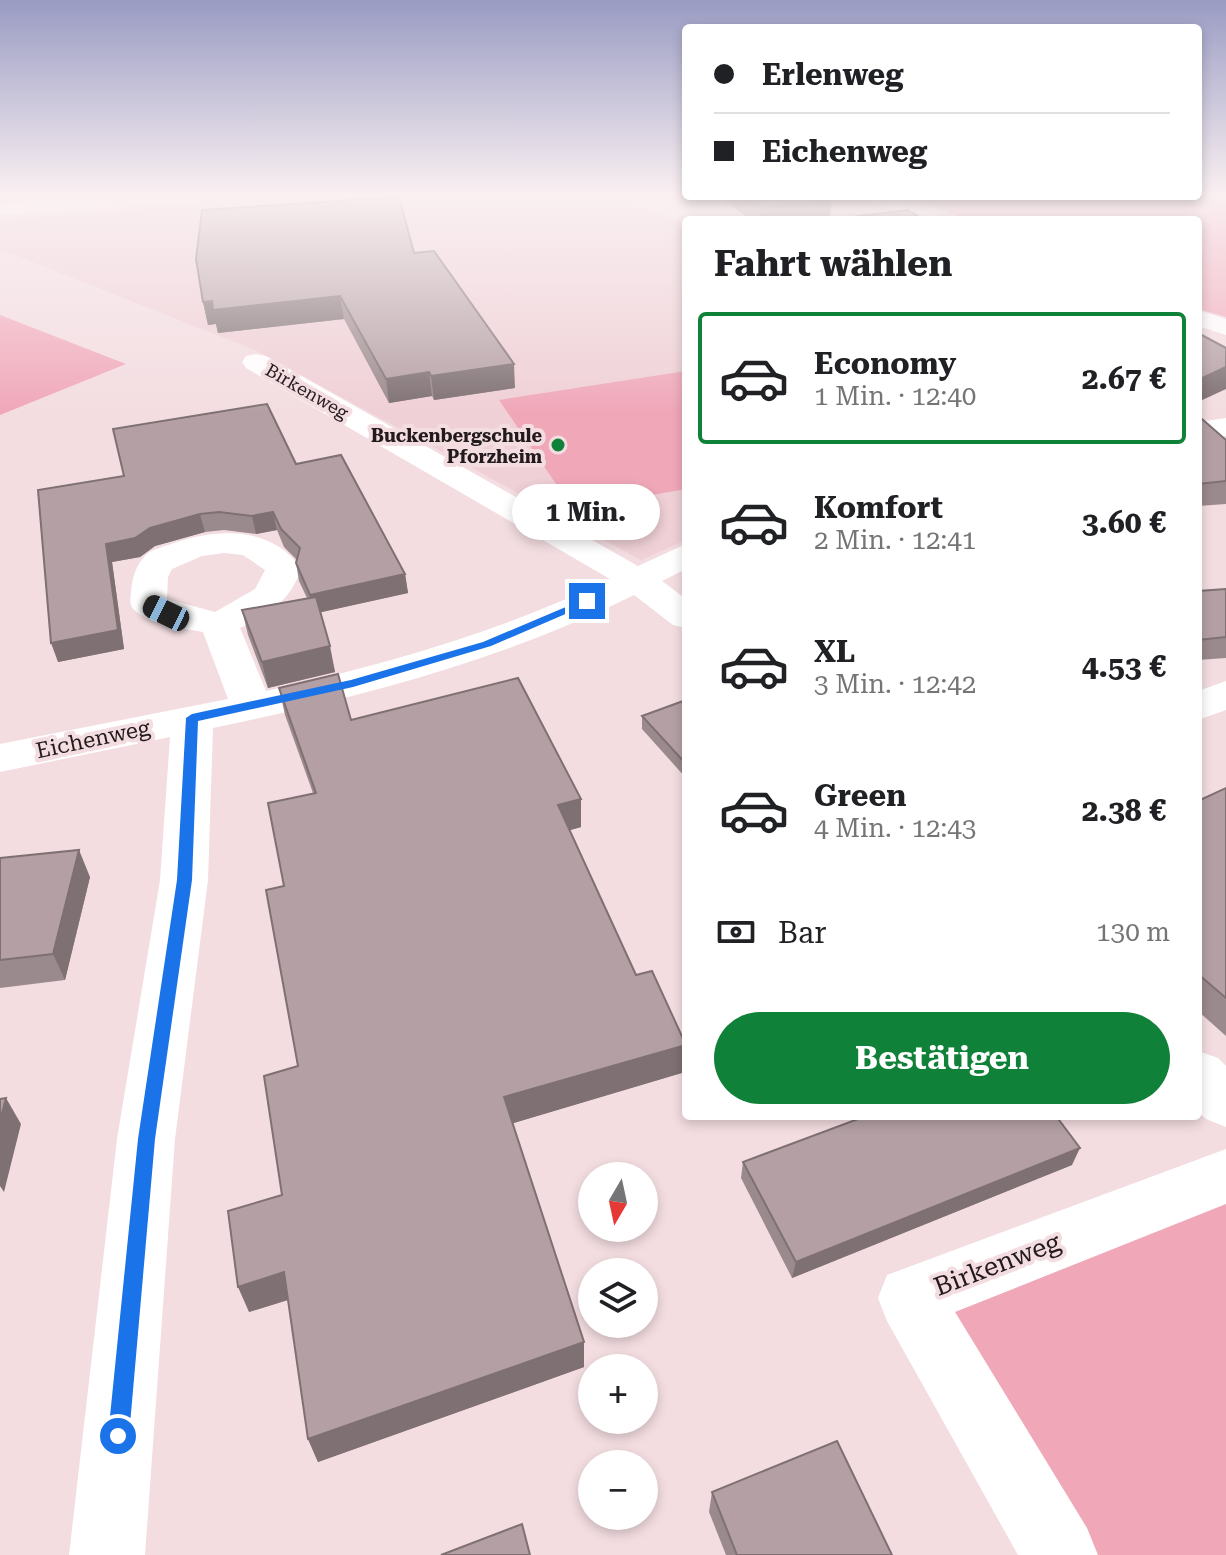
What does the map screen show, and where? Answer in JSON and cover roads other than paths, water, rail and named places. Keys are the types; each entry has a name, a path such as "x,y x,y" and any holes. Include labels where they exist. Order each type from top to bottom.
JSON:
{"street":[{"path":"1202,319 1226,327"},
{"name":"Birkenweg","path":"256,362 637,580 682,614"},
{"path":"1202,430 1226,427"},
{"name":"Eichenweg","path":"0,758 353,683 487,644 637,580 682,557"},
{"path":"219,624 251,705"},
{"path":"1202,705 1226,694"},
{"path":"107,1555 146,1139 184,880 192,718"},
{"path":"1202,1079 1226,1102"},
{"name":"Birkenweg","path":"1060,1555 910,1298 1226,1176"}],"place":[{"name":"Buckenbergschule Pforzheim","path":"558,445"}]}
